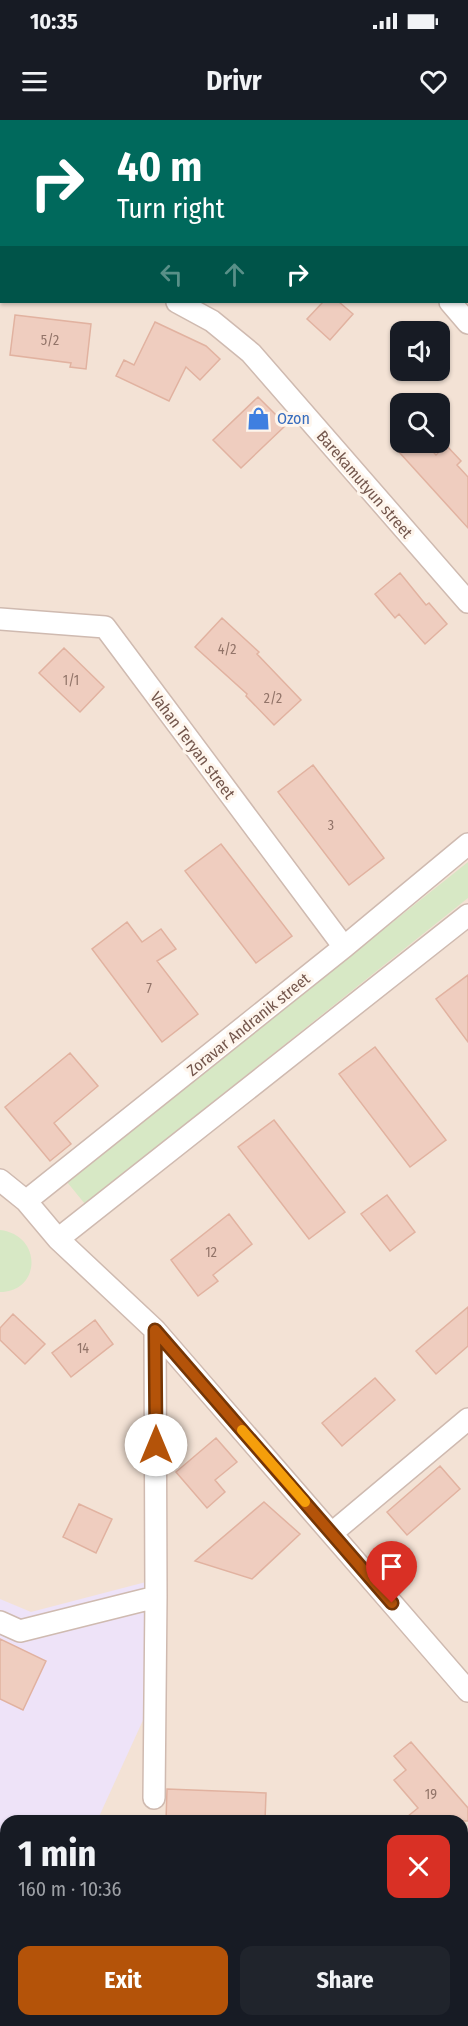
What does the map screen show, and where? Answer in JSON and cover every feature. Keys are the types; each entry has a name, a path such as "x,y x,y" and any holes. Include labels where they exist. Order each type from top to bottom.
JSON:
{"street":[{"name":"Barekamutyun street","path":"179,303 212,321 251,353 468,602"},
{"path":"451,303 468,323"},
{"name":"Vahan Teryan street","path":"0,619 105,627 344,947"},
{"name":"Zoravar Andranik street","path":"26,1201 344,947 468,844"},
{"path":"58,1239 468,915"},
{"path":"0,1180 26,1201 58,1239 155,1330 468,1691"},
{"path":"154,1798 155,1330"},
{"path":"332,1533 468,1419"},
{"path":"0,1622 20,1631 156,1597"}],"shaded area":[{"path":"0,303 468,303 468,1815 0,1815"},
{"path":"146,1582 144,1718 100,1815 0,1815 0,1599 31,1612"}],"green space":[{"path":"468,862 468,898 85,1204 67,1182"},
{"path":"0,1230 14,1234 24,1242 30,1252 32,1263 23,1283 14,1290 0,1292"}],"building":[{"path":"322,303 340,303 353,314 330,340 307,319"},
{"path":"15,315 91,324 86,369 70,367 71,363 10,355"},
{"path":"155,322 206,346 220,359 200,380 186,367 169,401 116,376 124,360 134,365"},
{"path":"258,397 286,425 241,468 213,440"},
{"path":"450,449 461,461 457,465 468,477 468,528 400,453 434,453 436,455 450,453"},
{"path":"400,573 426,605 429,603 447,624 425,644 399,614 395,618 375,594"},
{"path":"222,618 259,652 257,654 301,700 274,725 246,696 247,694 195,647"},
{"path":"64,648 104,687 80,712 39,673"},
{"path":"313,765 384,858 349,885 278,792"},
{"path":"221,844 292,936 256,963 185,871"},
{"path":"127,922 142,942 161,929 176,949 157,961 198,1014 162,1042 92,949"},
{"path":"468,975 468,1042 436,999"},
{"path":"375,1047 446,1140 410,1167 339,1074"},
{"path":"70,1053 98,1086 54,1123 71,1144 50,1161 5,1107"},
{"path":"274,1120 345,1212 309,1239 238,1147"},
{"path":"387,1195 415,1232 390,1251 361,1214"},
{"path":"229,1214 252,1244 213,1275 218,1281 198,1296 171,1260"},
{"path":"468,1307 468,1346 436,1374 416,1351"},
{"path":"13,1314 45,1344 25,1364 0,1340 0,1328"},
{"path":"95,1320 113,1344 71,1377 52,1353"},
{"path":"375,1378 395,1400 342,1446 322,1423"},
{"path":"216,1438 237,1462 215,1480 225,1492 207,1508 176,1472"},
{"path":"440,1466 460,1489 407,1535 387,1512"},
{"path":"264,1502 300,1534 252,1579 195,1561"},
{"path":"79,1504 112,1519 96,1553 63,1537"},
{"path":"0,1639 46,1661 23,1710 0,1699"},
{"path":"411,1742 468,1808 468,1815 409,1815 418,1808 394,1780 406,1770 394,1756"},
{"path":"167,1789 266,1793 265,1815 166,1815"}],"slow traffic":[{"path":"242,1430 305,1502"}],"place":[{"name":"Ozon","path":"259,418"}],"route":[{"path":"156,1445 155,1330 392,1603"}]}
